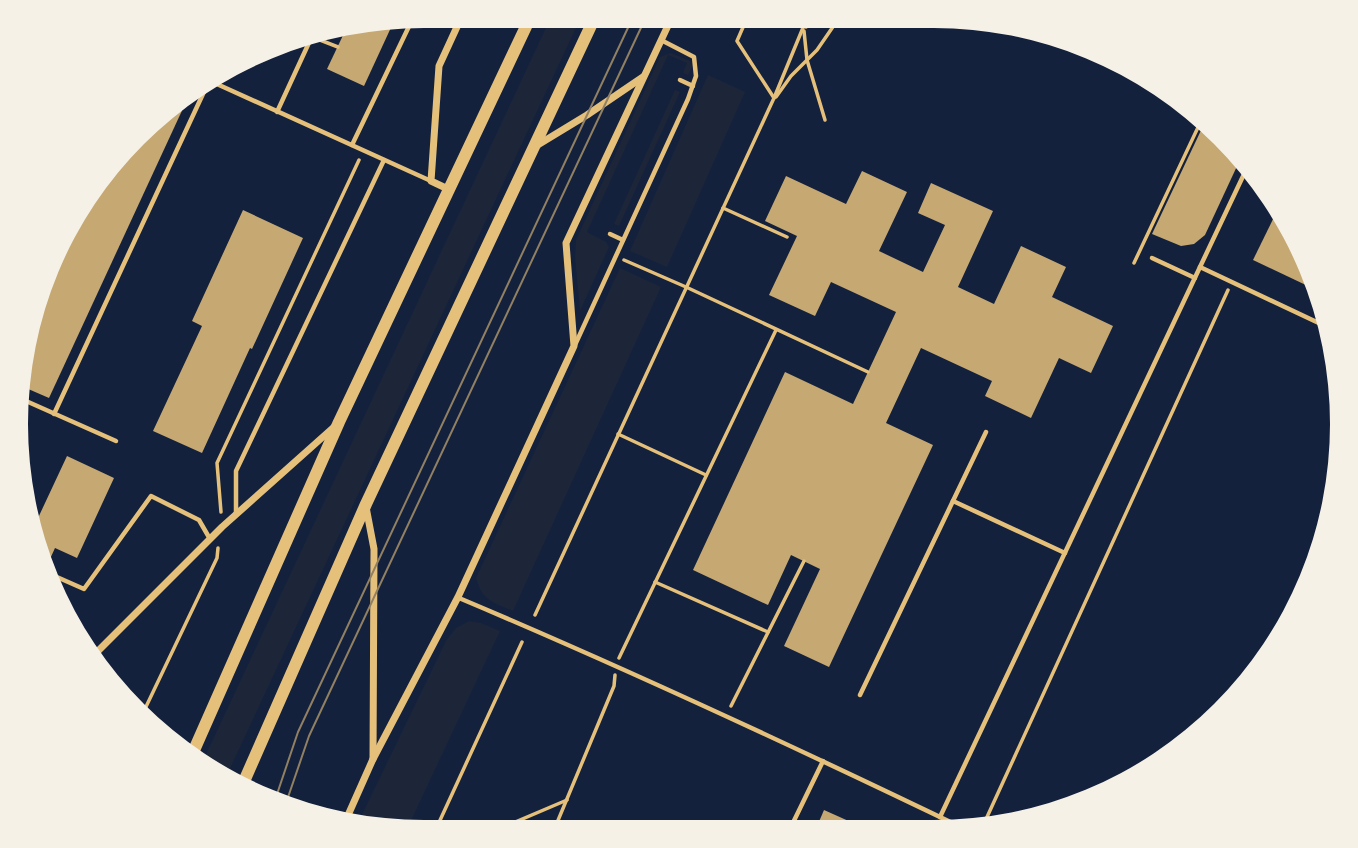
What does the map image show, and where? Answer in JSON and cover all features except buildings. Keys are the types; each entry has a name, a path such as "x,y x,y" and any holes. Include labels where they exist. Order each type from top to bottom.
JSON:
{"main road":[{"path":"195,747 340,422 525,28"},
{"path":"246,777 366,504 590,28"}],"street":[{"path":"450,190 431,181 439,66 456,28"},
{"path":"349,812 373,759 458,597 574,346 566,243 667,28"},
{"path":"534,147 644,76"},
{"path":"99,649 236,513 340,422"},
{"path":"366,504 374,550 373,759"}],"lane":[{"path":"352,145 408,29"},
{"path":"574,346 696,76 694,57 661,40"},
{"path":"277,111 307,46"},
{"path":"680,80 693,86"},
{"path":"219,85 431,181"},
{"path":"54,414 200,98"},
{"path":"236,513 236,471 384,160"},
{"path":"940,817 1243,177"},
{"path":"610,234 624,240"},
{"path":"1152,258 1195,278"},
{"path":"1200,267 1317,322"},
{"path":"29,402 116,440"},
{"path":"860,695 986,432"},
{"path":"59,578 83,589 151,496 200,520 209,539"},
{"path":"953,501 1065,553"},
{"path":"458,597 823,761 945,820"},
{"path":"794,820 823,761"}],"path":[{"path":"743,28 737,41 774,98"},
{"path":"774,98 817,50 831,28"},
{"path":"535,615 804,29"},
{"path":"804,29 807,60 825,120"},
{"path":"324,41 338,47"},
{"path":"1134,263 1198,128"},
{"path":"146,706 217,558 222,527 217,463 364,151"},
{"path":"723,208 787,237"},
{"path":"615,257 868,372"},
{"path":"987,817 1232,282"},
{"path":"558,820 614,686 615,667 776,330"},
{"path":"618,434 706,475"},
{"path":"725,717 804,561"},
{"path":"655,582 768,632"},
{"path":"440,820 522,642"},
{"path":"520,820 567,800"}],"shaded area":[{"path":"546,28 576,28 230,769 206,754"},
{"path":"671,53 690,61 692,67 688,75 683,73 687,63 668,55 587,232 606,242 609,247 580,311 576,240 660,57"},
{"path":"708,75 745,92 667,267 630,251"},
{"path":"675,90 680,92 619,226 614,224"},
{"path":"620,268 661,287 513,611 485,596 476,578"},
{"path":"469,621 500,631 411,820 362,815 446,641 456,628"}],"tram line":[{"path":"278,792 298,732 628,28"},
{"path":"288,796 309,736 641,28"}]}
